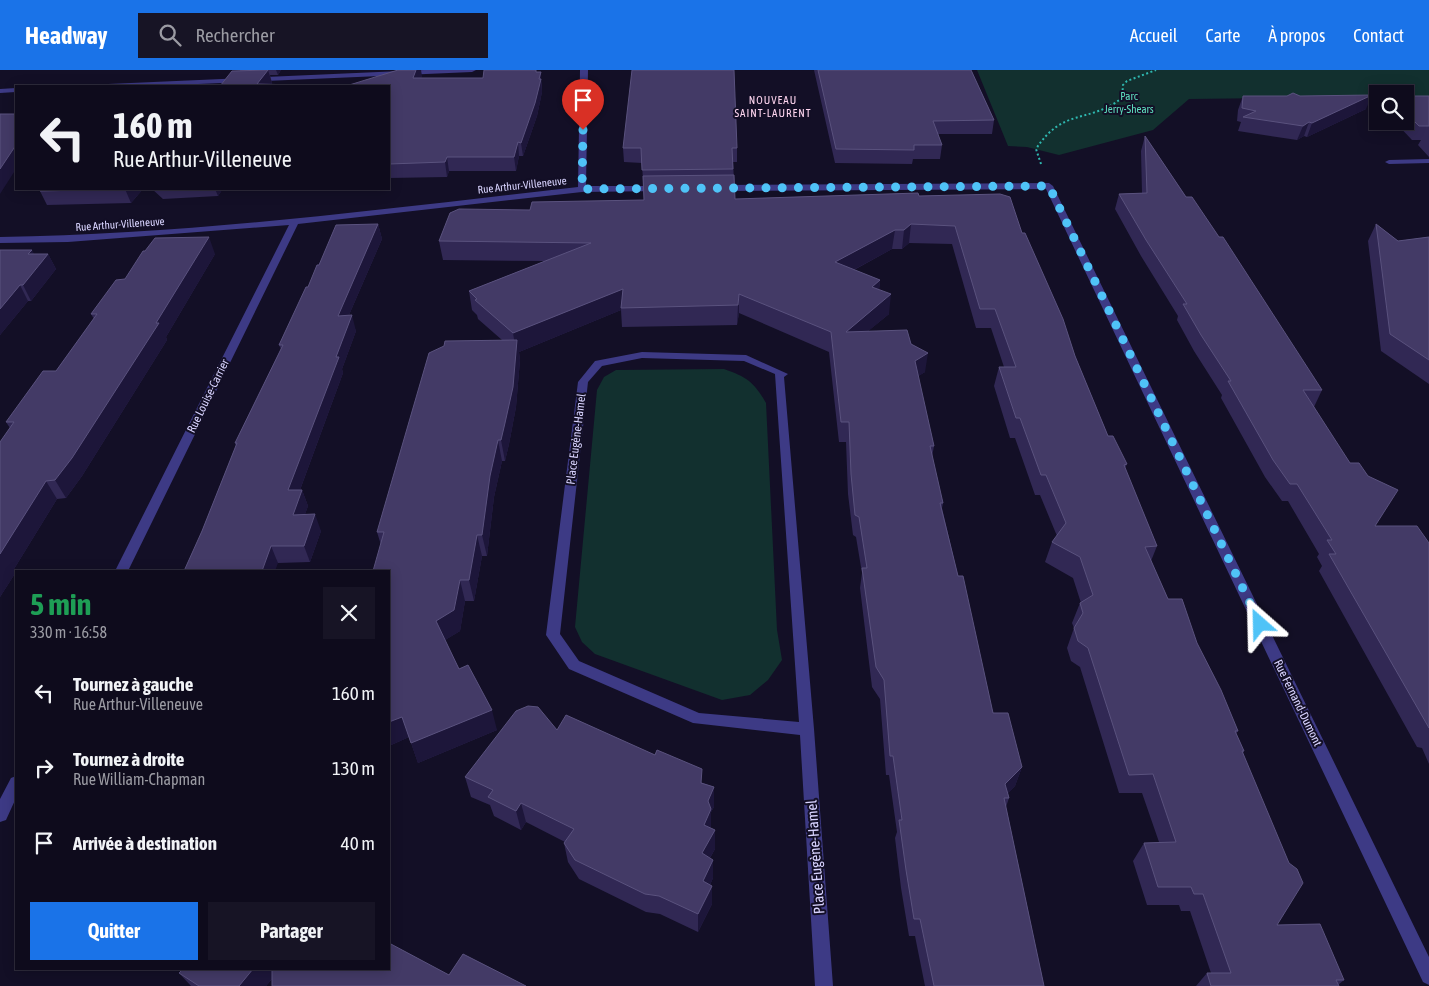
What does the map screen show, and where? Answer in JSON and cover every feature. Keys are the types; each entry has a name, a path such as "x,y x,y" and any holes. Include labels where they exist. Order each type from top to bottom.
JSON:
{"street":[{"path":"326,77 331,70"},
{"path":"132,85 472,70"},
{"path":"582,189 584,70"},
{"path":"0,91 15,90"},
{"path":"1389,162 1429,161"},
{"path":"711,188 1049,186"},
{"name":"Rue Fernand-Dumont","path":"1049,186 1429,976"},
{"name":"Rue Arthur-Villeneuve","path":"0,240 68,239 295,222 582,189 671,188"},
{"name":"Rue Louise-Carrier","path":"121,570 295,222"},
{"name":"Place Eugène-Hamel","path":"807,729 698,719 574,665 553,635 583,382 599,364 642,355 746,358 783,374 779,376 807,729 824,986"},
{"path":"0,815 15,785"}],"path":[{"path":"1049,186 1036,149 1050,130 1071,119 1117,103 1122,98 1123,86 1127,81 1156,70"}],"green space":[{"name":"Parc Jerry-Shears","path":"977,70 1429,70 1429,97 1414,97 1414,85 1369,85 1369,97 1189,99 1153,130 1059,155 1027,147 1008,146"},
{"path":"724,369 739,375 754,385 766,403 777,630 782,660 768,680 750,695 722,700 595,654 582,642 575,627 597,390 604,377 616,370"}],"building":[{"path":"268,70 257,84 295,85 221,85 232,71"},
{"path":"398,70 416,70 413,78 483,78 484,70 536,70 536,72 541,72 535,103 521,143 518,142 514,157 447,157 445,162 390,164 390,85 349,85"},
{"path":"632,70 734,70 737,148 732,148 733,169 642,170 641,148 623,148"},
{"path":"818,70 971,70 994,120 933,121 942,145 914,145 914,150 836,149"},
{"path":"1293,93 1300,96 1369,95 1303,126 1243,117 1256,111 1242,108 1243,96 1287,96"},
{"path":"1414,96 1429,96 1429,126 1419,126 1414,121"},
{"path":"0,114 15,114 15,146 0,169"},
{"path":"1145,136 1186,197 1192,197 1219,237 1223,237 1322,390 1303,390 1350,463 1359,463 1368,476 1398,490 1375,526 1417,526 1429,543 1429,728 1329,554 1336,554 1327,540 1332,540 1297,484 1290,484 1273,460 1228,381 1231,381 1183,304 1187,304 1119,194 1147,193"},
{"path":"734,175 735,199 918,193 919,196 1000,194 1010,197 1022,233 1025,233 1063,319 1075,356 1108,436 1113,436 1127,464 1124,465 1157,546 1145,547 1168,599 1182,599 1197,643 1221,690 1238,731 1235,731 1244,751 1242,751 1289,863 1297,869 1303,883 1277,925 1320,924 1344,980 1336,980 1339,986 1211,986 1207,973 1231,973 1203,894 1194,894 1191,887 1158,887 1144,843 1176,842 1153,774 1129,775 1088,648 1078,641 1074,628 1083,613 1080,603 1093,595 1080,557 1052,542 1066,523 1046,475 1041,475 1020,418 1016,418 999,367 1016,367 995,309 980,309 955,226 911,224 904,230 895,230 835,262 880,280 872,287 891,294 846,332 907,330 911,344 928,353 915,361 934,446 930,446 943,503 940,503 958,576 963,576 993,713 1008,713 1022,767 1005,784 1009,798 1004,798 1044,986 934,986 920,919 914,919 906,870 899,820 902,820 893,756 890,756 884,680 876,667 862,568 867,568 859,517 855,515 849,422 841,422 831,332 739,294 738,305 621,308 623,289 513,333 475,300 477,299 469,291 591,243 439,241 450,213 459,209 530,210 532,202 644,200 643,176"},
{"path":"40,190 82,190 40,191"},
{"path":"378,224 338,316 352,315 336,357 339,357 288,490 302,490 293,515 315,514 304,546 271,546 262,570 184,570 237,443 235,443 283,345 279,345 317,265 319,265 336,225"},
{"path":"1376,224 1398,241 1429,237 1429,360 1390,334"},
{"path":"209,237 156,323 159,323 72,458 55,480 46,481 0,554 0,442 14,422 6,422 43,371 56,371 97,314 91,314 116,280 125,279 143,251 155,238"},
{"path":"0,250 32,250 28,254 48,254 23,285 20,285 0,309"},
{"path":"517,340 513,387 501,440 498,440 490,476 482,535 477,535 469,580 460,580 454,610 436,621 459,669 468,665 492,710 411,743 402,717 390,722 390,570 373,570 384,532 377,532 429,353 444,346 445,341"},
{"path":"528,706 538,707 557,730 566,715 655,755 657,750 702,769 701,783 714,787 708,801 711,809 704,825 715,830 702,853 713,860 703,881 712,886 698,914 659,896 645,894 575,860 564,843 574,829 521,803 516,811 488,797 493,790 465,777 516,711"},
{"path":"390,944 449,975 463,954 526,986 272,986 272,970 390,970"},
{"path":"182,970 252,970 239,986 199,986 179,973"}],"district":[{"name":"NOUVEAU SAINT-LAURENT","path":"773,106"}],"route":[{"path":"583,130 582,189 1049,186 1260,624"}]}
